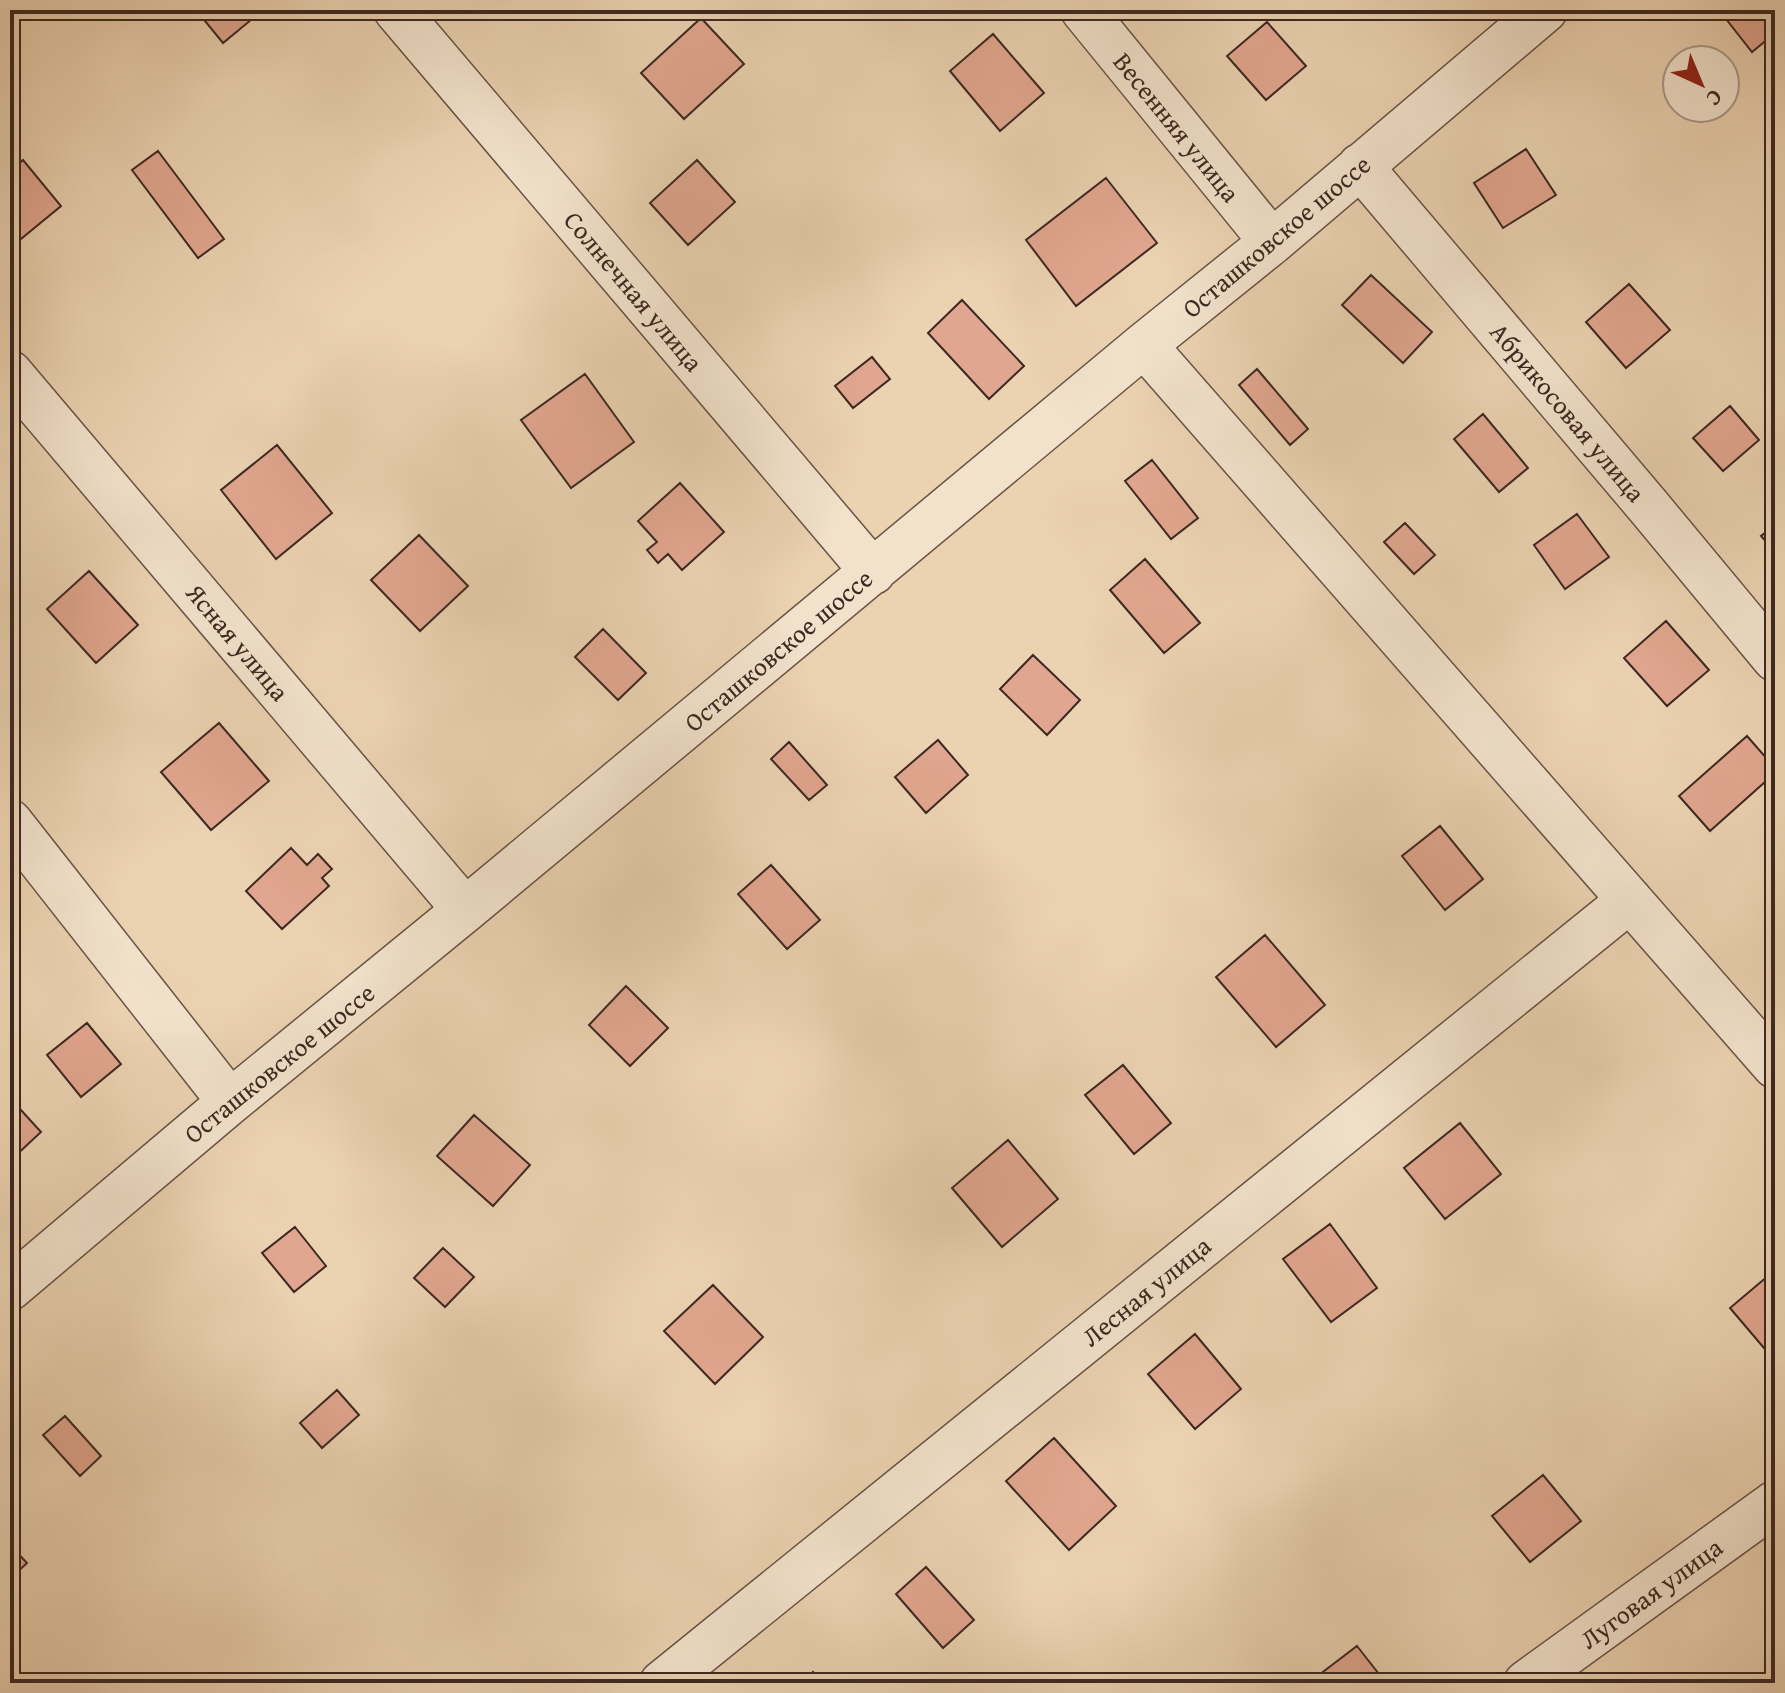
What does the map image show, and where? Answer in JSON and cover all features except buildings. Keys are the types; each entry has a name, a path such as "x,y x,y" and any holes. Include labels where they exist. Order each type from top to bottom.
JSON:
{"street":[{"name":"Солнечная улица","path":"396,10 873,572"},
{"name":"Весенняя улица","path":"1083,10 1272,242"},
{"name":"Осташковское шоссе","path":"10,1288 230,1102 1272,242 1545,10"},
{"name":"Абрикосовая улица","path":"1360,166 1775,659"},
{"path":"1144,345 1775,1066"},
{"name":"Ясная улица","path":"10,373 465,910"},
{"path":"10,822 230,1102"},
{"name":"Лесная улица","path":"662,1683 1630,900"},
{"name":"Луговая улица","path":"1526,1683 1775,1503"}]}
